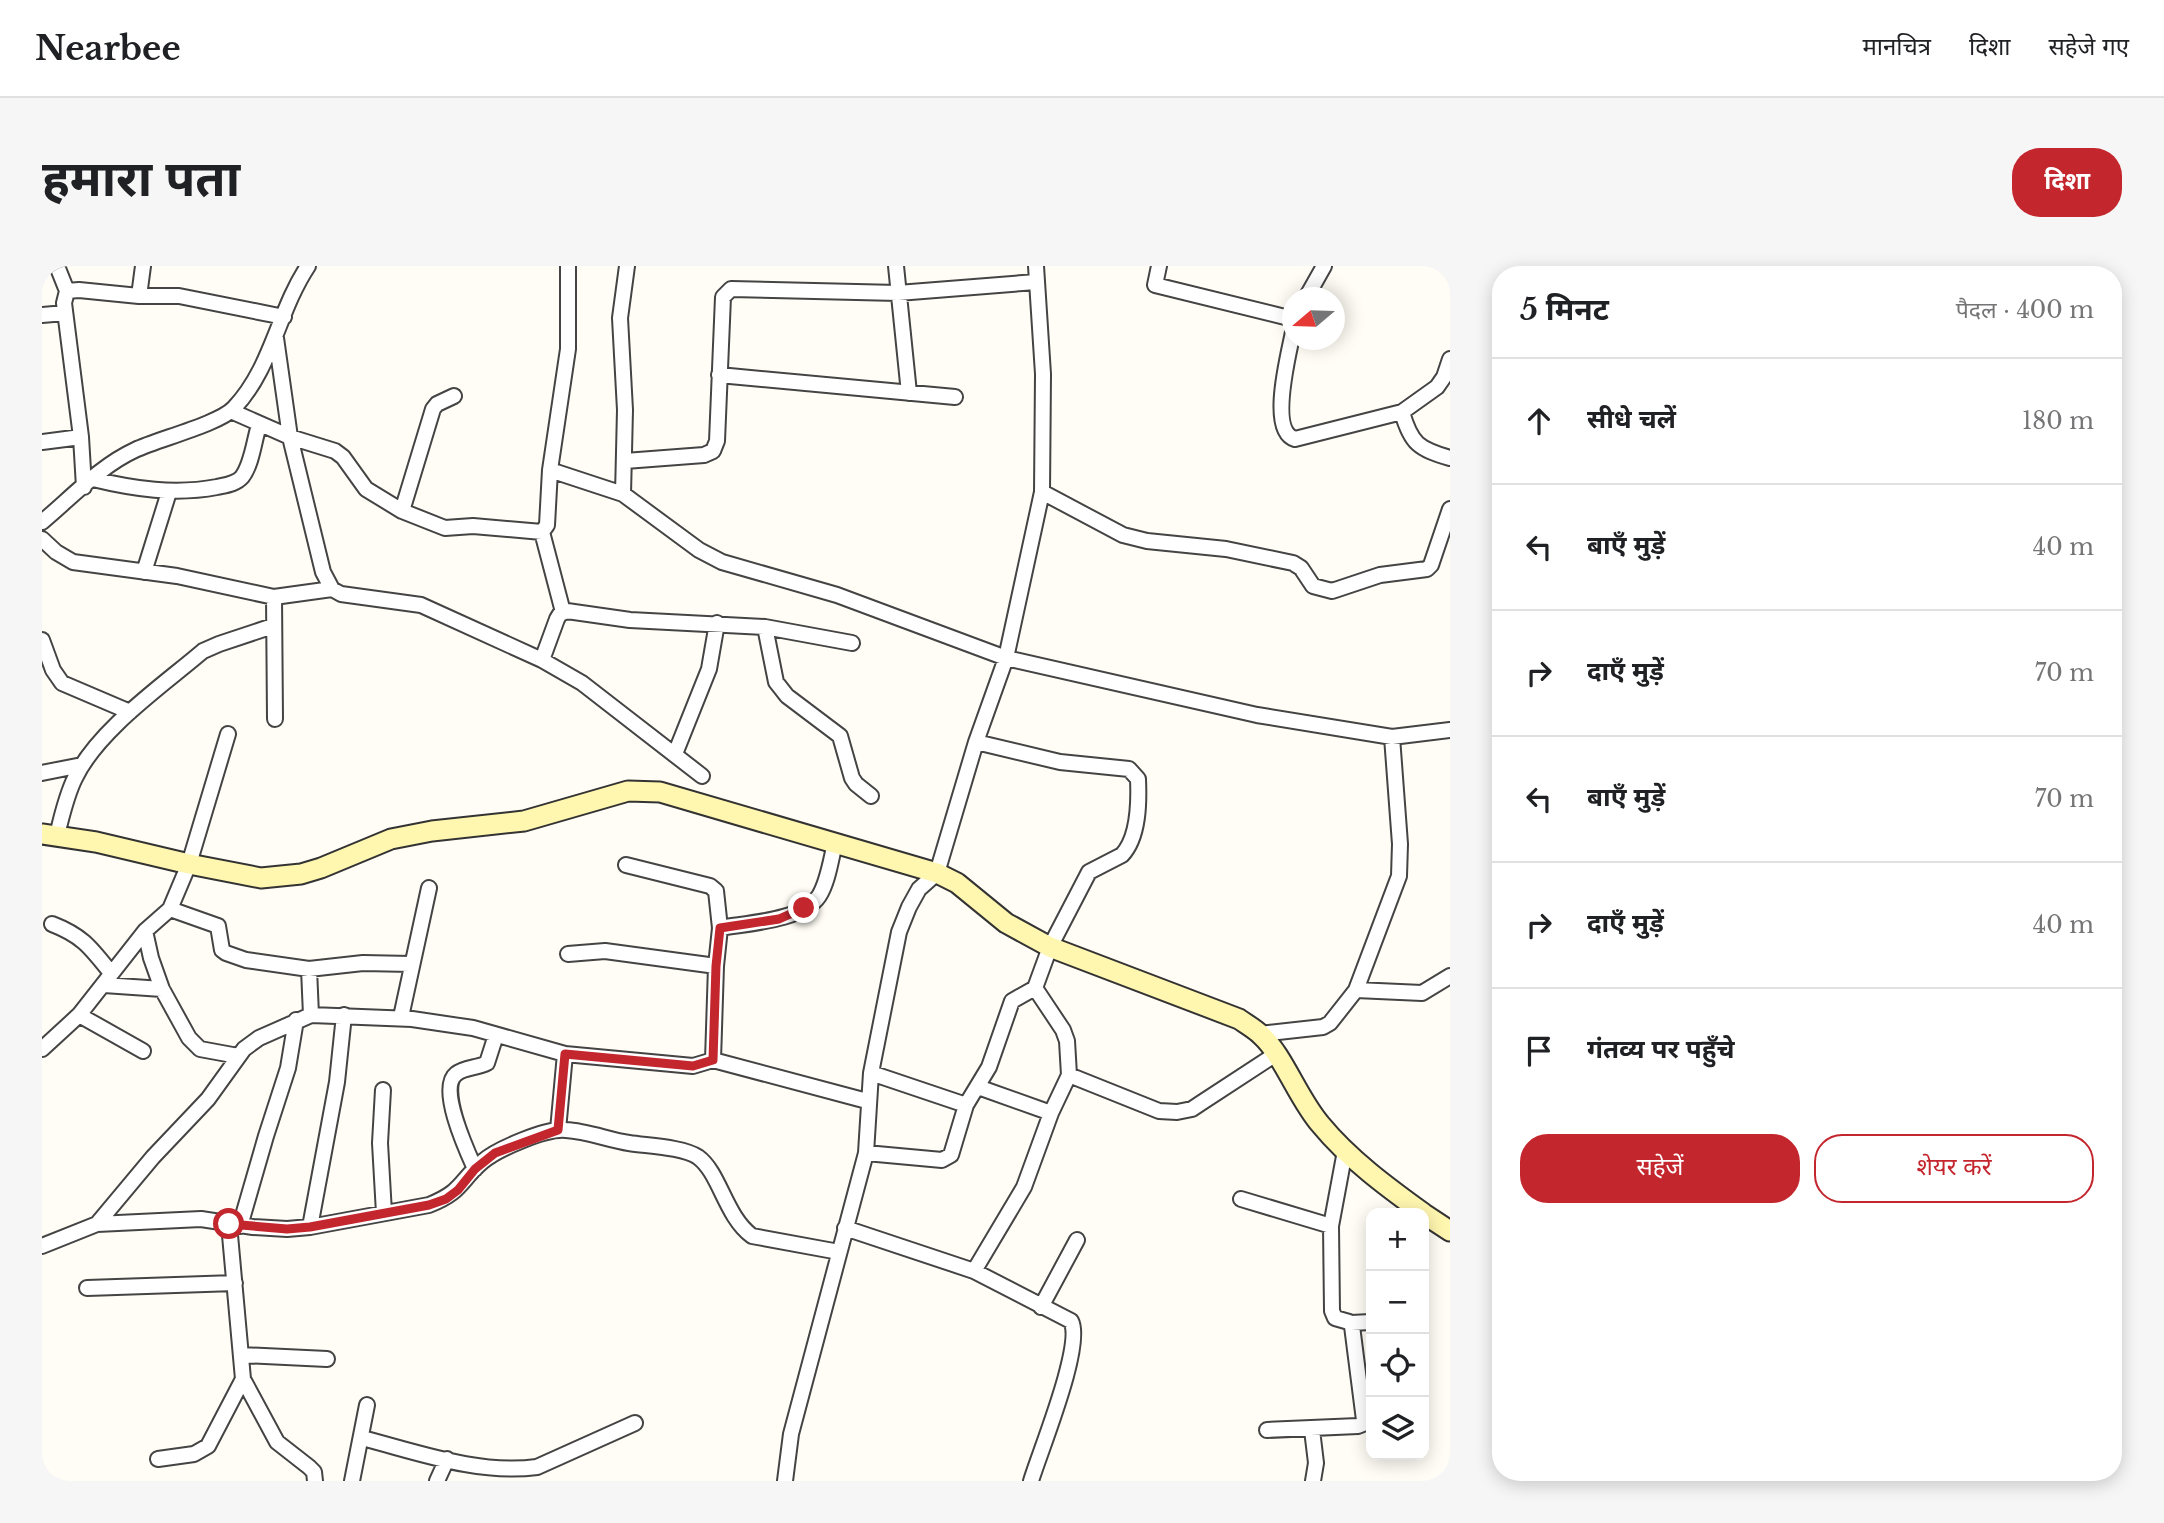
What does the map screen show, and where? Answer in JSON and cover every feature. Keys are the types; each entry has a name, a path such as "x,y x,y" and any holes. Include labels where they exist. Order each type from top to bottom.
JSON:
{"street":[{"path":"57,266 67,291 65,313 88,483"},
{"path":"139,296 143,266"},
{"path":"563,612 542,533 547,525 550,470 568,349 568,266"},
{"path":"623,494 625,461 620,318 626,266"},
{"path":"896,266 909,393"},
{"path":"785,1481 792,1434 866,1153 867,1101 871,1073 900,933 919,889 937,873 976,742 1006,658 1042,492 1043,374 1036,266"},
{"path":"1159,266 1155,285 1282,316"},
{"path":"1313,287 1324,266"},
{"path":"42,522 118,459 136,449 232,411 251,387 276,338 306,267"},
{"path":"625,461 704,455 713,451 717,440 723,297 731,289 898,293 1036,282"},
{"path":"67,291 179,296 284,317"},
{"path":"42,315 65,313"},
{"path":"276,338 290,437 323,572 332,589 341,594 361,598 421,605 542,660 582,683 702,776"},
{"path":"1290,350 1280,410 1288,437 1295,439 1402,412 1437,387 1444,377 1450,359"},
{"path":"719,375 955,397"},
{"path":"402,511 433,409 437,404 454,397"},
{"path":"232,411 259,425 335,451 343,457 366,489 402,511 445,528 473,526 542,533"},
{"path":"1402,412 1408,433 1417,445 1429,452 1450,458"},
{"path":"88,483 169,492 233,484 241,479 247,469 259,425"},
{"path":"42,442 81,437"},
{"path":"550,470 623,494 710,556 837,596 1006,658 1257,715 1392,737 1450,730"},
{"path":"144,572 169,492"},
{"path":"1042,492 1123,535 1147,541 1226,549 1293,563 1301,568 1313,586 1332,591 1380,575 1427,569 1431,565 1450,509"},
{"path":"42,538 56,552 72,562 177,576 274,597 332,589"},
{"path":"274,597 275,719"},
{"path":"542,660 557,619 563,612 572,611 630,620 765,627 852,643"},
{"path":"676,754 709,669 717,623"},
{"path":"273,626 219,643 203,652 130,712 82,765 50,835 96,842 261,878 301,874 391,839 432,831 524,821 628,791 660,792 937,873 957,883 1006,923 1050,947 1239,1019 1260,1034 1276,1054 1298,1095 1345,1151 1417,1208"},
{"path":"765,627 776,682 787,696 840,736 852,778 871,796"},
{"path":"42,640 48,670 62,683 130,712"},
{"path":"42,1049 79,1015 145,931 170,909 189,864 228,734"},
{"path":"1260,1034 1323,1027 1330,1023 1356,990 1399,876 1400,844 1392,737"},
{"path":"866,1153 948,1158 951,1155 965,1105 989,1067 1012,1002 1035,988 1050,947 1089,872 1126,851 1137,818 1138,779 1129,769 1060,762 976,742"},
{"path":"42,774 82,765"},
{"path":"720,928 779,919 813,902 821,894 835,843"},
{"path":"626,865 710,886 716,891 720,928 713,1060"},
{"path":"401,1017 429,888"},
{"path":"170,909 218,926 222,950 246,960 309,969 363,963 411,964"},
{"path":"52,924 74,932 86,942 108,979 162,989"},
{"path":"145,931 150,958 162,989 194,1044 200,1049 238,1056"},
{"path":"568,954 605,951 716,966"},
{"path":"309,969 311,1015"},
{"path":"1356,990 1422,993 1450,976"},
{"path":"974,1271 1024,1187 1051,1114 1069,1075 1067,1041 1063,1030 1035,988"},
{"path":"79,1015 143,1051"},
{"path":"97,1224 153,1157 208,1100 238,1056 259,1038 311,1015 401,1017 473,1028 565,1054 693,1066 713,1060 867,1101"},
{"path":"310,1227 337,1082 344,1015"},
{"path":"296,1020 288,1068 234,1225 234,1283 243,1378 276,1442 309,1467 314,1472 315,1481"},
{"path":"475,1169 460,1132 450,1083 458,1072 487,1062 496,1035"},
{"path":"558,1130 565,1054"},
{"path":"1069,1075 1159,1111 1177,1112 1192,1109 1276,1054"},
{"path":"871,1073 965,1105"},
{"path":"978,1087 1051,1114"},
{"path":"383,1090 380,1143 384,1213"},
{"path":"42,1246 97,1224 201,1219 234,1225 287,1229 429,1205 446,1199 458,1190 475,1169 495,1153 558,1130 571,1130 611,1140 685,1152 698,1157 708,1168 741,1228 752,1236 839,1252"},
{"path":"1345,1151 1331,1226 1332,1311 1335,1318 1351,1324 1366,1322"},
{"path":"1241,1199 1331,1226"},
{"path":"1429,1217 1450,1231"},
{"path":"845,1228 974,1271 1071,1321 1075,1335 1064,1383 1031,1481"},
{"path":"1041,1307 1077,1240"},
{"path":"87,1288 234,1283"},
{"path":"1267,1430 1312,1430 1363,1424 1351,1324"},
{"path":"241,1355 327,1359"},
{"path":"158,1459 194,1454 208,1446 243,1378"},
{"path":"352,1481 367,1405"},
{"path":"362,1438 447,1459 504,1469 537,1467 635,1423"},
{"path":"1312,1430 1316,1463 1313,1481"},
{"path":"438,1481 447,1459"}],"route":[{"path":"229,1224 287,1229 310,1227 429,1205 446,1199 458,1190 484,1160 495,1153 558,1130 565,1054 693,1066 713,1060 720,928 779,919 804,908"}]}
